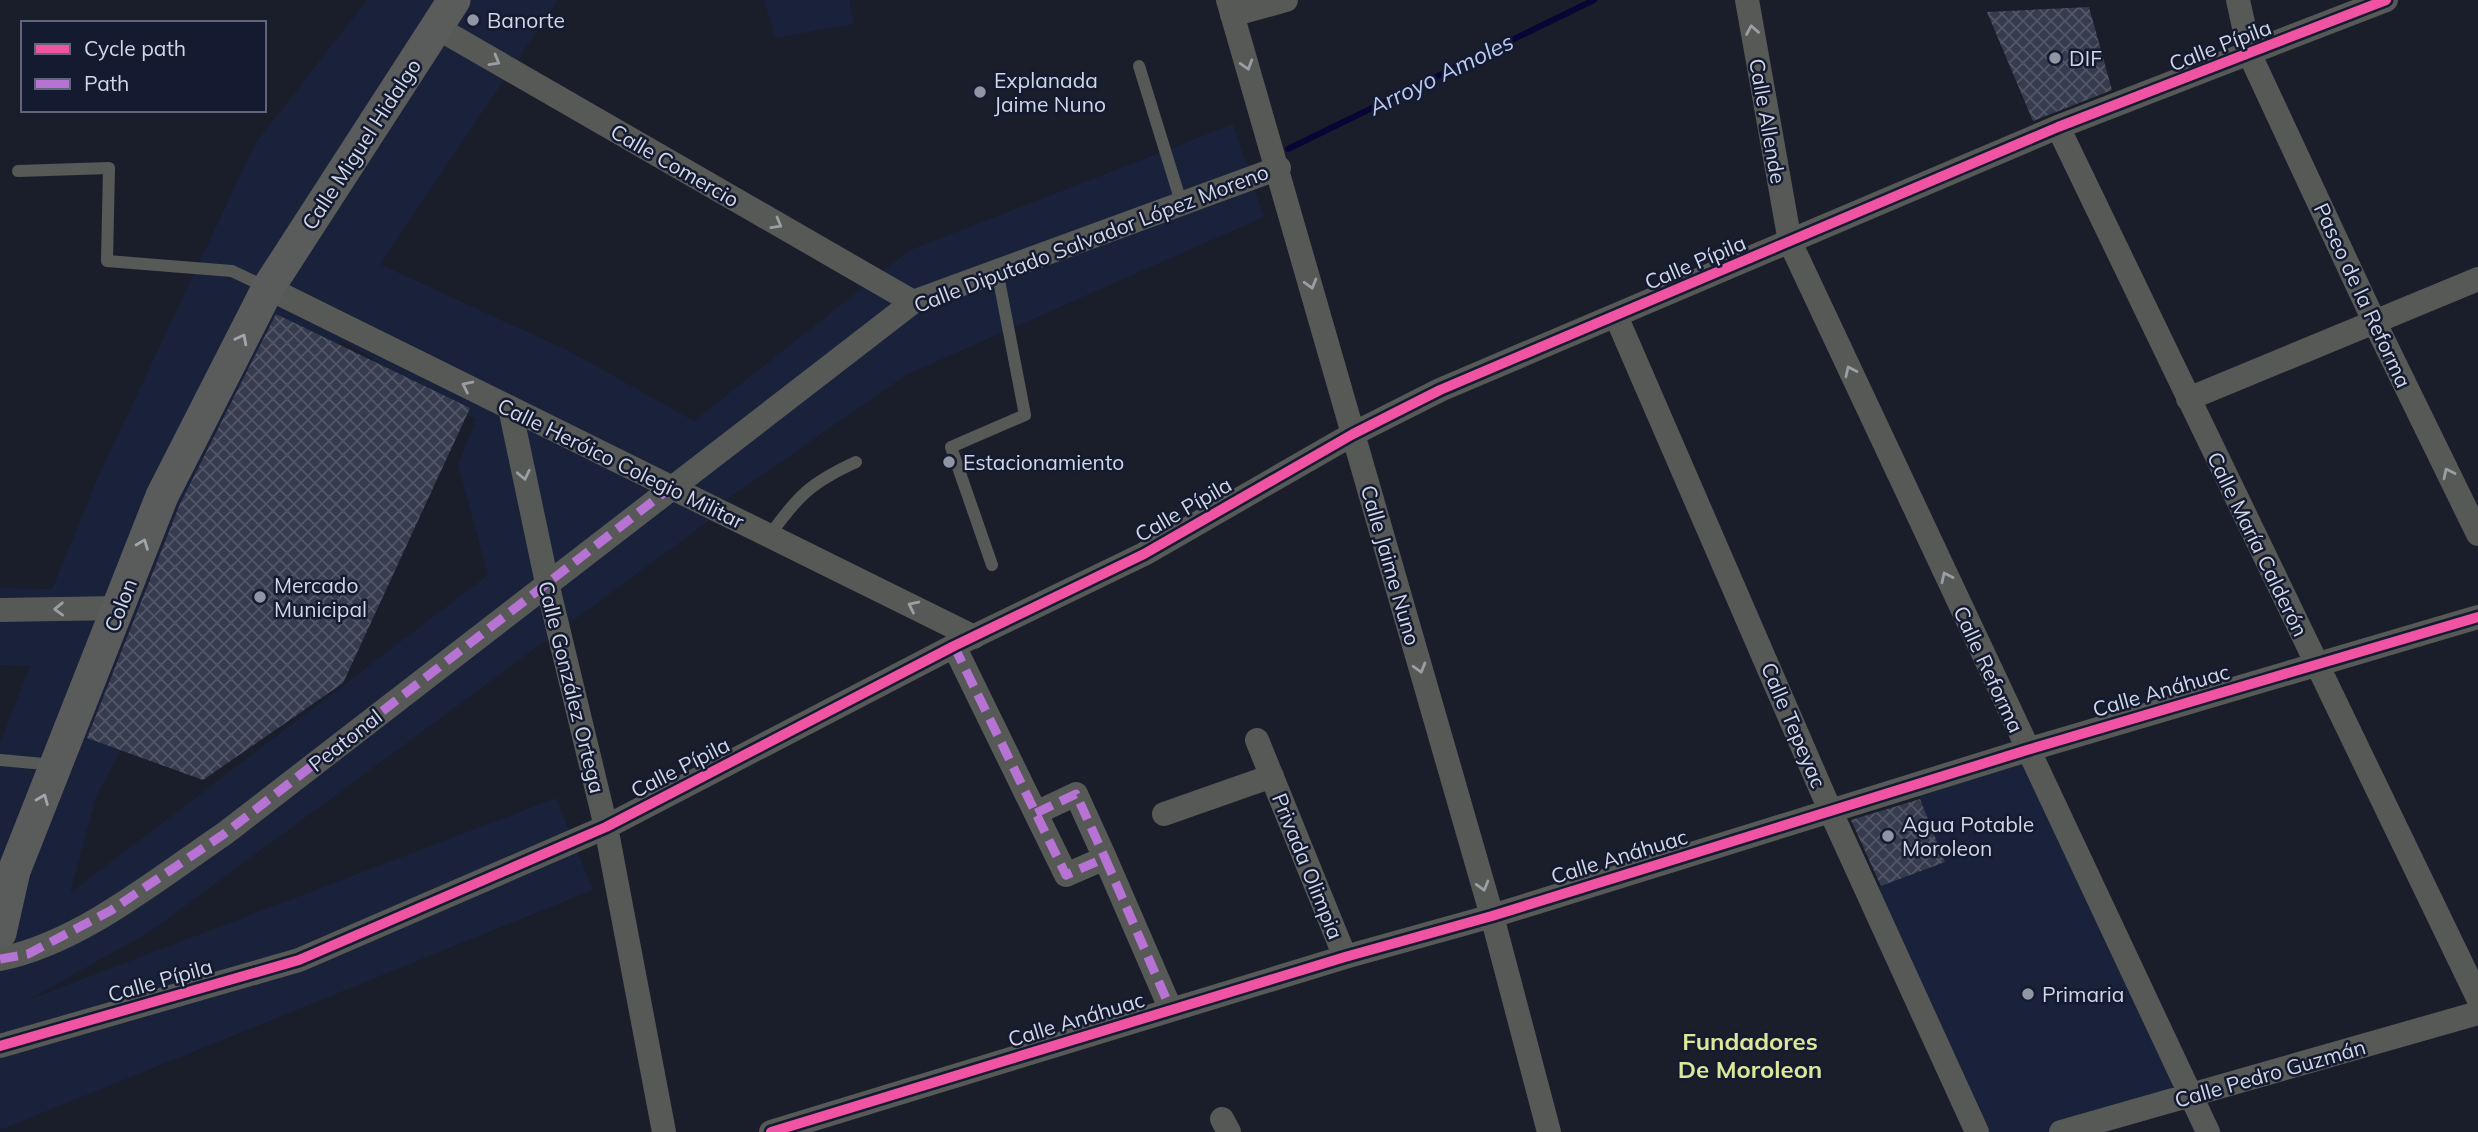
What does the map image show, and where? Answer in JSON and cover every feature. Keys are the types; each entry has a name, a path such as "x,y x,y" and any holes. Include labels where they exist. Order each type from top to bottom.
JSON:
{"street":[{"name":"Calle Miguel Hidalgo","path":"268,288 454,0"},
{"path":"1230,7 1286,0"},
{"name":"Calle Allende","path":"1747,0 1790,242"},
{"name":"Paseo de la Reforma","path":"2238,0 2250,55 2374,321 2478,534"},
{"name":"Calle Pípila","path":"0,1046 299,960 606,827 964,641 1144,554 1353,434 1440,390 2058,127 2250,55 2386,0"},
{"name":"Calle Jaime Nuno","path":"1230,7 1279,167 1492,916 1549,1132"},
{"name":"Calle Comercio","path":"436,27 914,302"},
{"name":"Calle María Calderón","path":"2058,127 2478,998"},
{"name":"Calle Diputado Salvador López Moreno","path":"670,488 914,302 1279,167"},
{"name":"Calle Reforma","path":"1790,242 2208,1132"},
{"path":"2188,399 2478,279"},
{"name":"Calle Heróico Colegio Militar","path":"268,288 768,536 964,641"},
{"name":"Colon","path":"0,933 14,871 13,851 56,765 162,496 268,288"},
{"name":"Calle Tepeyac","path":"1616,316 1830,810 1977,1132"},
{"name":"Calle González Ortega","path":"510,408 547,583 606,827 664,1132"},
{"name":"Peatonal","path":"0,959 28,954 110,911 224,834 670,488"},
{"path":"0,610 119,608"},
{"name":"Calle Anáhuac","path":"771,1132 1345,957 1492,916 2027,750 2478,617"},
{"path":"964,641 1036,813 1066,875 1105,858"},
{"name":"Privada Olimpia","path":"1257,740 1345,957"},
{"name":"Privada Olimpia","path":"1164,814 1272,776"},
{"path":"1036,813 1076,794 1171,1010"},
{"name":"Calle Pedro Guzmán","path":"2061,1132 2478,1013"}],"lane":[{"path":"1139,66 1181,202"},
{"path":"18,171 109,169 107,261 232,271 268,288"},
{"path":"992,565 951,447 1025,415 997,270"},
{"path":"768,536 797,497 820,478 856,462"},
{"path":"0,760 56,765"}],"shaded area":[{"path":"367,0 558,0 380,264 571,352 694,421 910,250 1233,124 1264,217 906,375 722,503 710,520 151,931 30,999 556,798 593,890 0,1130 0,743 30,666 0,665 0,588 52,589 98,477 255,144","holes":["340,340 476,419 458,465 488,575 70,893 96,797"]},
{"path":"764,0 849,0 854,24 775,38"},
{"name":"Primaria","path":"2027,750 2189,1096 2061,1132 1977,1132 1867,891 1945,862 1914,784"}],"building":[{"name":"DIF","path":"2089,7 2112,90 2033,121 1987,12"},
{"name":"Mercado Municipal","path":"276,314 470,408 343,683 203,780 87,738 180,504"},
{"name":"Agua Potable Moroleon","path":"1920,799 1945,862 1881,886 1851,820"}],"waterway":[{"name":"Arroyo Amoles","path":"1288,149 1594,0"}],"marked path":[{"path":"0,959 28,954 110,911 224,834 670,488"},
{"path":"954,646 1066,875 1105,858 1171,1010"},
{"path":"1036,813 1076,794 1105,858"}],"cycle path":[{"path":"0,1046 299,960 606,827 954,646 1144,554 1353,434 1440,390 2058,127 2386,0"},
{"path":"771,1132 1345,957 1492,916 2027,750 2478,617"}],"place":[{"name":"Banorte","path":"473,20"},
{"name":"DIF","path":"2055,58"},
{"name":"Explanada Jaime Nuno","path":"980,92"},
{"name":"Estacionamiento","path":"949,462"},
{"name":"Mercado Municipal","path":"260,597"},
{"name":"Agua Potable Moroleon","path":"1888,836"},
{"name":"Primaria","path":"2028,994"}],"district":[{"name":"Fundadores De Moroleon","path":"1750,1055"}]}
